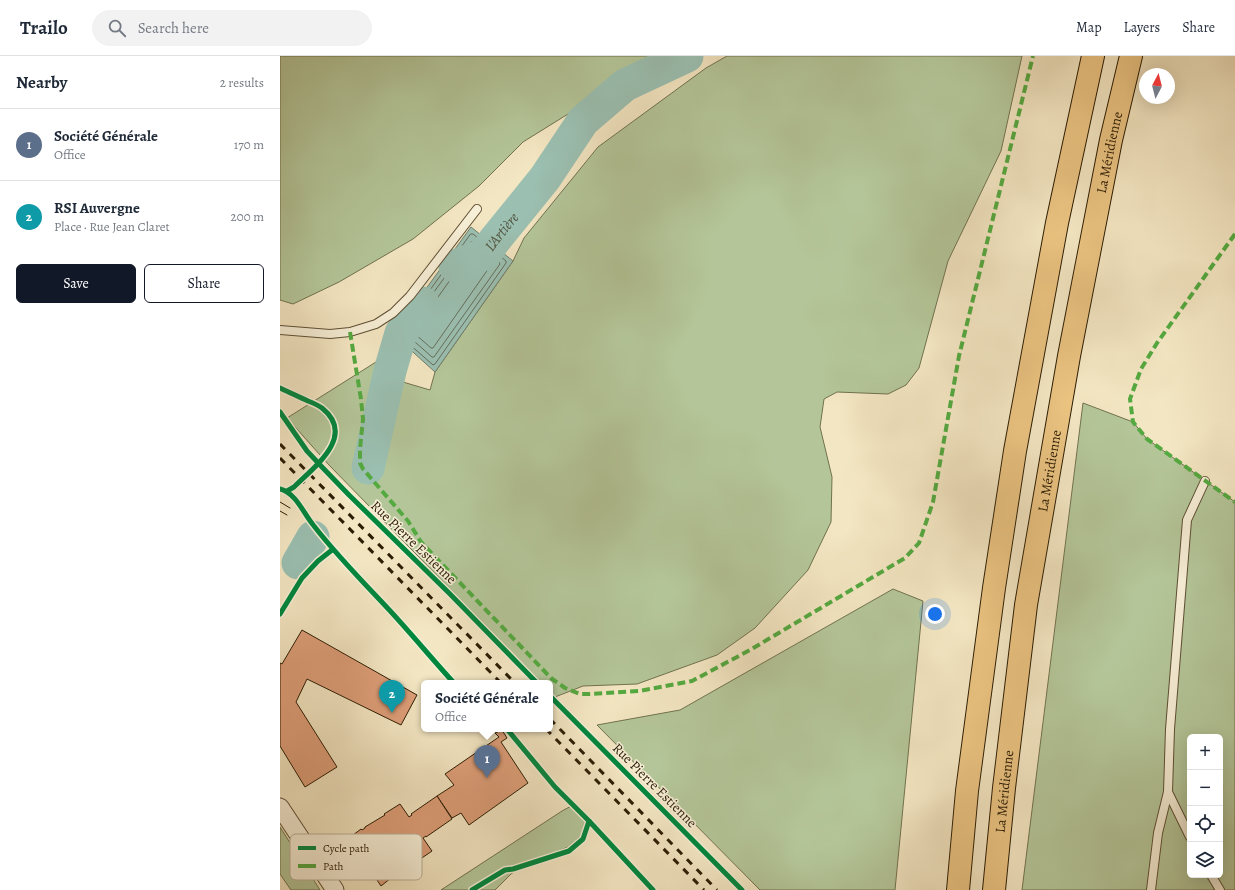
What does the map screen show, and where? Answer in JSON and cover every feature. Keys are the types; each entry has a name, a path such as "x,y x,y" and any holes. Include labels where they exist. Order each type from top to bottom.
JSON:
{"highway":[{"path":"958,890 967,790 994,588 1015,451 1056,223 1093,56"},
{"name":"La Méridienne","path":"994,890 1004,788 1026,605 1069,356 1111,140 1131,56"}],"street":[{"path":"280,807 297,834"},
{"path":"327,880 333,889"}],"lane":[{"path":"280,330 330,334 350,332 376,324 393,313 410,296 477,209"},
{"path":"1151,890 1158,833 1168,792 1170,729 1187,520 1205,481"},
{"path":"1168,792 1187,831"},
{"path":"1213,878 1220,890"}],"shaded area":[{"path":"280,56 672,56 641,70 523,142 479,186 413,239 339,282 293,304 280,300"},
{"path":"727,56 1022,56 1001,151 948,261 919,368 906,385 888,394 837,392 824,399 820,427 832,477 831,522 808,570 755,628 717,655 637,684 583,686 555,697 553,695 553,680 539,680 329,465 287,418 376,362 396,380 430,390 435,372 513,261 524,238 598,147 706,68"},
{"path":"1083,403 1133,422 1147,439 1235,502 1235,890 1022,890"},
{"path":"893,589 923,601 895,890 760,890 597,725 680,710"},
{"path":"573,805 586,818 581,836 568,847 521,867 511,874 495,890 441,890 562,811"},
{"path":"280,827 290,843 290,880 314,880 320,890 291,890 280,874"}],"water":[{"path":"471,227 513,261 435,372 393,334"}],"building":[{"path":"302,630 417,695 401,725 307,679 296,702 337,767 305,787 280,746 280,663 282,664"},
{"path":"503,732 507,738 501,742 528,783 469,825 461,813 452,818 437,796 454,785 445,774 499,737 495,733"},
{"path":"437,796 452,819 423,838 432,851 422,858 422,834 354,834 400,804 409,817 412,815 411,814"},
{"path":"377,880 388,880 381,886"}],"waterway":[{"name":"L'Artière","path":"455,266 485,254 545,178 583,121 625,85 687,56"},
{"name":"L'Artière","path":"368,468 390,371 401,333 423,303"},
{"name":"L'Artière","path":"298,563 313,537"}],"tram line":[{"path":"280,502 290,508"},
{"path":"280,511 287,515"}],"railway":[{"path":"280,444 512,680"},
{"path":"280,458 498,680"},
{"path":"553,722 717,890"},
{"path":"549,732 704,890"}],"marked path":[{"path":"350,332 363,419 360,449 360,463 363,469 408,521 421,542 551,678 565,688 580,694 639,691 692,681 750,650 905,558 919,543 933,502 959,356 1033,56"},
{"path":"1235,234 1157,343 1141,369 1130,399 1133,422 1147,439 1235,502"}],"cycle path":[{"path":"280,388 322,408 332,419 335,429 334,440 321,461 294,487 287,491"},
{"name":"Rue Pierre Estienne","path":"280,412 307,451 322,467 534,680"},
{"path":"280,489 286,491 295,499 310,521 352,571 393,614 451,680"},
{"path":"280,614 302,578 318,561 332,550"},
{"name":"Rue Pierre Estienne","path":"553,699 742,890"},
{"path":"509,732 555,787 653,890"},
{"path":"472,890 505,870 513,869 569,851 583,839 589,821"}],"place":[{"name":"RSI Auvergne","path":"392,713"},
{"name":"Société Générale","path":"487,778"}]}
